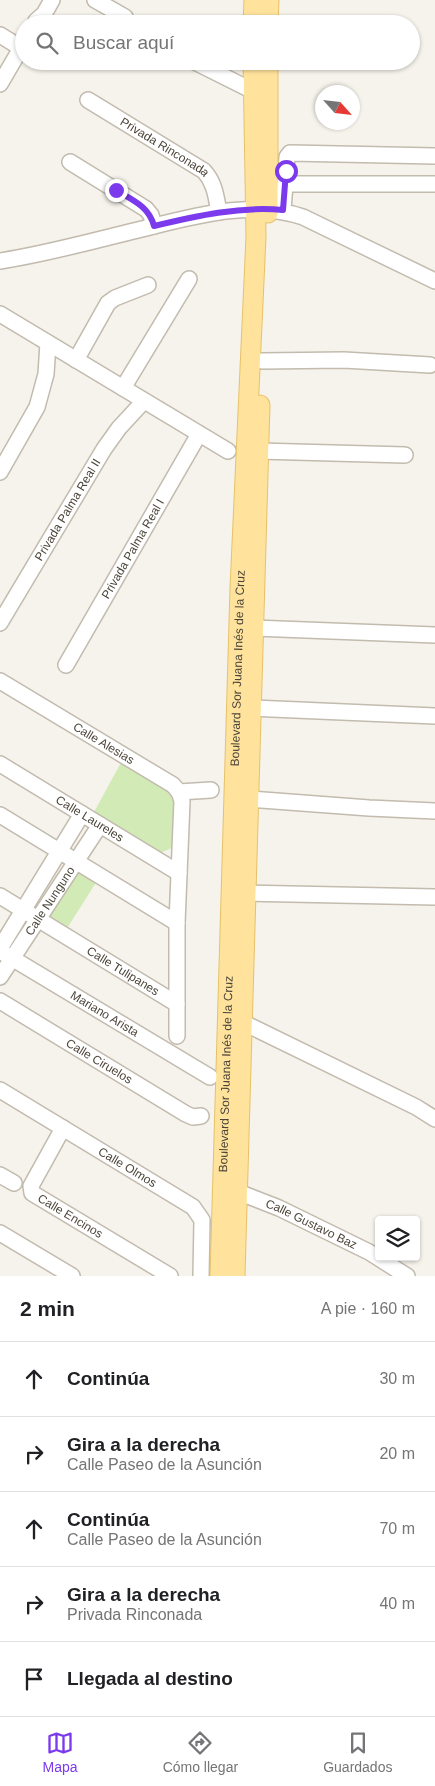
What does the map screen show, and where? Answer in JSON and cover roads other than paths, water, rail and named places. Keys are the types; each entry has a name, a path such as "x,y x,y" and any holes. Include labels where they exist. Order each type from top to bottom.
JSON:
{"main road":[{"path":"253,15 254,0"},
{"path":"268,15 269,0"},
{"name":"Boulevard Sor Juana Inés de la Cruz","path":"220,1276 241,579 269,209 253,91 253,70"},
{"name":"Boulevard Sor Juana Inés de la Cruz","path":"235,1276 253,628 269,209 268,70"}],"street":[{"path":"38,15 44,0"},
{"path":"43,15 52,0"},
{"path":"95,0 121,15"},
{"path":"0,35 15,42"},
{"path":"0,84 15,57"},
{"path":"211,70 253,91"},
{"name":"Privada Rinconada","path":"88,100 204,171 211,178 219,212"},
{"path":"269,209 285,184 287,158 290,153 435,156"},
{"path":"70,162 146,209 151,215 154,226"},
{"path":"285,184 435,184"},
{"path":"0,261 219,212 269,209 322,225 435,282"},
{"path":"123,388 189,279"},
{"path":"76,360 108,303 115,298 148,286"},
{"path":"0,314 228,451"},
{"path":"0,472 37,407 46,374 48,342"},
{"path":"262,361 344,360 430,365"},
{"name":"Privada Palma Real II","path":"0,623 104,449 119,428 144,401"},
{"name":"Privada Palma Real I","path":"66,665 199,434"},
{"path":"259,451 404,455"},
{"path":"253,628 435,635"},
{"name":"Calle Alesias","path":"0,681 173,786 179,792"},
{"path":"251,708 435,716"},
{"name":"Calle Laureles","path":"0,764 179,873"},
{"path":"179,792 211,790"},
{"name":"Calle Tulipanes","path":"177,1004 177,922 182,801 179,792"},
{"path":"249,799 369,808 435,810"},
{"name":"Calle Nunguno","path":"4,952 38,919 68,856 82,814"},
{"path":"0,815 177,922"},
{"name":"Calle Nunguno","path":"0,977 4,952 24,911 68,856 100,825"},
{"path":"245,893 435,897"},
{"name":"Calle Tulipanes","path":"0,896 177,1004"},
{"name":"Mariano Arista","path":"4,952 210,1077"},
{"name":"Calle Ciruelos","path":"0,1002 186,1114 193,1117 201,1116"},
{"path":"177,1004 177,1036"},
{"path":"242,1022 407,1103 435,1119"},
{"name":"Calle Olmos","path":"0,1090 193,1207 199,1213 203,1226 201,1276"},
{"name":"Calle Encinos","path":"63,1128 31,1186 32,1193 170,1276"},
{"path":"0,1175 14,1183"},
{"name":"Calle Gustavo Baz","path":"238,1192 279,1208 369,1252 406,1276"},
{"path":"0,1233 72,1276"}]}
